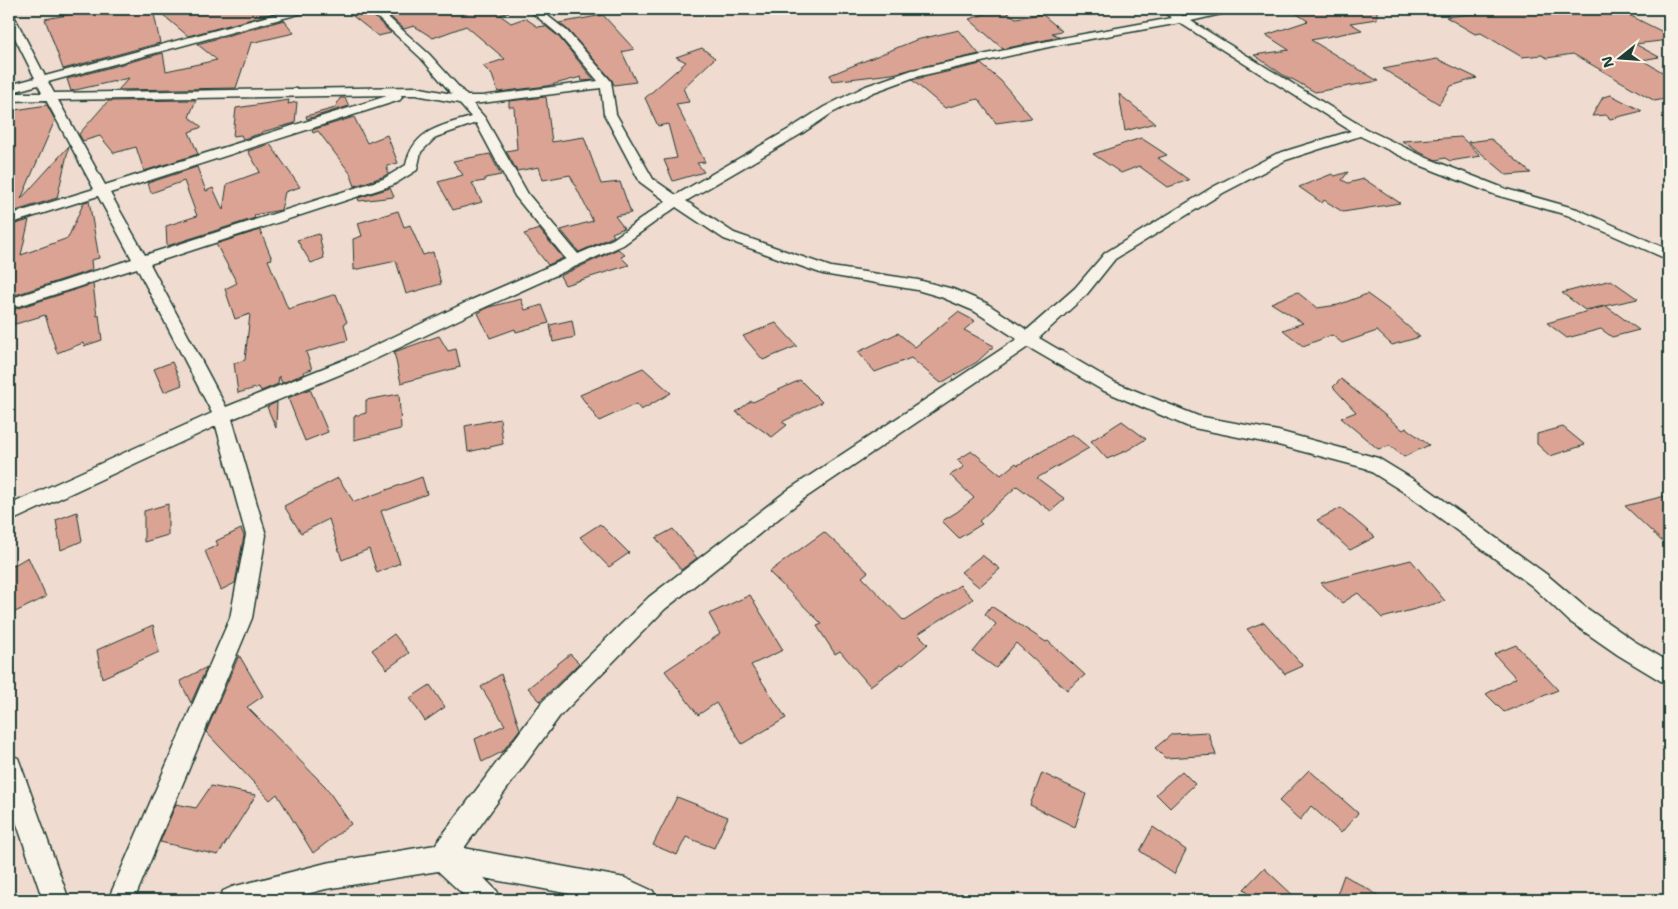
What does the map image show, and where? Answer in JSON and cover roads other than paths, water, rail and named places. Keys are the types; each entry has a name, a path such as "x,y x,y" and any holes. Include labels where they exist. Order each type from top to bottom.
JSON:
{"street":[{"path":"9,89 306,9"},
{"path":"373,9 425,56 479,118 522,196 576,261"},
{"path":"534,9 563,33 607,84 610,114 647,182 674,202 729,236 828,270 918,285 947,293 980,307 1028,339 1108,386 1195,422 1278,438 1371,463 1417,491 1531,574 1584,618 1669,674"},
{"path":"1164,9 1362,132 1422,161 1501,192 1572,212 1669,256"},
{"path":"9,514 222,416 357,361 475,305 618,242 674,202 796,131 828,110 870,89 912,74 1062,41 1181,20 1230,9"},
{"path":"9,16 50,97 141,262 222,416 256,535 241,618 121,900"},
{"path":"9,97 416,91 462,100 482,100 607,84"},
{"path":"9,220 416,91"},
{"path":"9,304 388,182 412,167 416,151 431,134 479,118"},
{"path":"442,857 551,709 658,603 795,495 1028,339 1081,291 1110,256 1218,190 1281,157 1362,132"},
{"path":"9,766 56,900"},
{"path":"442,857 488,900"},
{"path":"232,900 326,876 442,857 625,891 644,900"}]}
